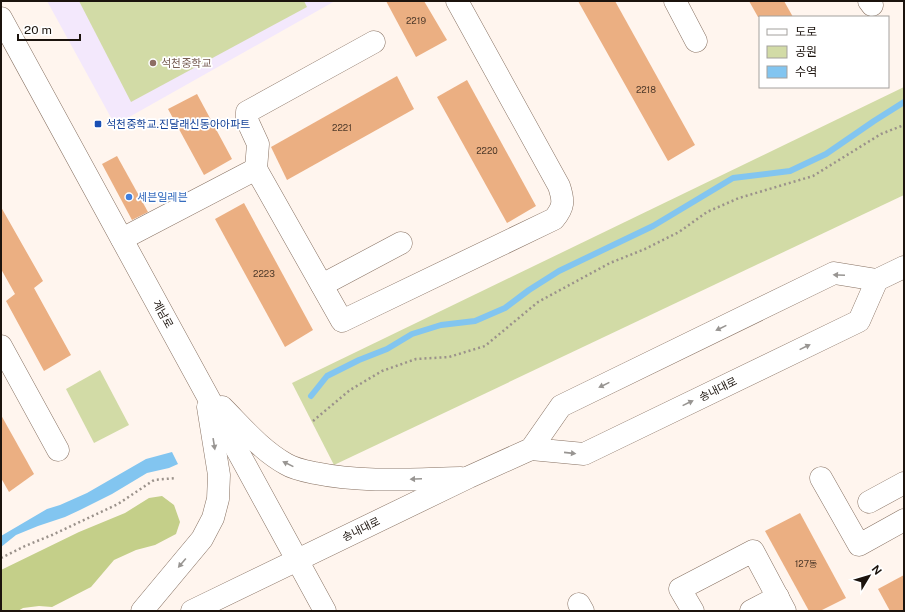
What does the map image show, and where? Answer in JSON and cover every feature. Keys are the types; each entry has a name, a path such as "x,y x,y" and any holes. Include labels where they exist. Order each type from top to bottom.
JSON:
{"street":[{"path":"374,42 248,112 247,120 258,144 256,169 342,321 554,219 561,210 563,198 560,186 457,1"},
{"path":"674,1 696,41"},
{"name":"계남로","path":"1,18 325,611"},
{"path":"122,239 256,169"},
{"path":"322,285 402,243"},
{"path":"531,449 561,406 834,273 877,280 904,267"},
{"name":"송내대로","path":"192,611 469,477 531,449 584,454 859,321 877,280"},
{"path":"1,346 58,450"},
{"path":"206,392 266,450 286,465 304,471 335,477 393,480 469,477"},
{"path":"142,611 202,539 213,518 218,499 218,475 206,392"},
{"path":"821,478 859,545 904,520"},
{"path":"869,502 904,483"},
{"path":"693,611 680,589 753,551 781,604 751,611"}],"path":[{"path":"313,421 350,390 382,371 416,359 449,357 485,346 538,302 610,263 645,249 678,232 707,212 739,198 813,176 881,134 904,125"},
{"path":"1,558 24,546 52,535 118,504 154,480 176,478"}],"shaded area":[{"name":"석천중학교","path":"47,1 335,1 115,125"}],"green space":[{"name":"석천중학교","path":"79,1 304,1 307,7 131,102"},
{"path":"904,87 904,195 334,465 292,383"},
{"path":"100,370 129,425 94,443 66,389"},
{"path":"162,496 174,505 180,522 176,534 155,545 136,550 114,560 91,587 52,607 39,606 23,608 18,611 1,611 1,570 79,532 125,513 149,498"}],"water":[{"path":"172,452 178,464 169,468 147,473 112,494 80,510 16,535 1,547 1,536 47,509 87,493 146,459"}],"building":[{"path":"386,1 424,1 447,40 416,57"},
{"path":"578,1 615,1 695,145 668,161"},
{"path":"749,1 784,1 792,16 759,16 758,17"},
{"path":"397,76 414,109 287,180 271,147"},
{"path":"467,80 536,206 507,223 437,97"},
{"path":"197,94 232,159 204,175 168,109"},
{"path":"117,156 148,212 132,220 102,164"},
{"path":"244,203 313,330 285,347 215,219"},
{"path":"1,207 43,281 34,288 71,355 44,371 6,301 15,294 1,269"},
{"path":"1,415 34,474 9,492 1,478"},
{"path":"800,513 846,598 820,611 809,611 765,531"},
{"path":"904,575 904,611 890,611 878,589"}],"waterway":[{"path":"311,396 327,376 359,360 387,349 412,334 441,325 475,321 505,308 529,290 559,271 653,226 733,178 790,171 826,154 904,102"}],"place":[{"name":"석천중학교","path":"153,63"},
{"name":"석천중학교.진달래신동아아파트","path":"98,124"},
{"name":"세븐일레븐","path":"129,197"}]}
